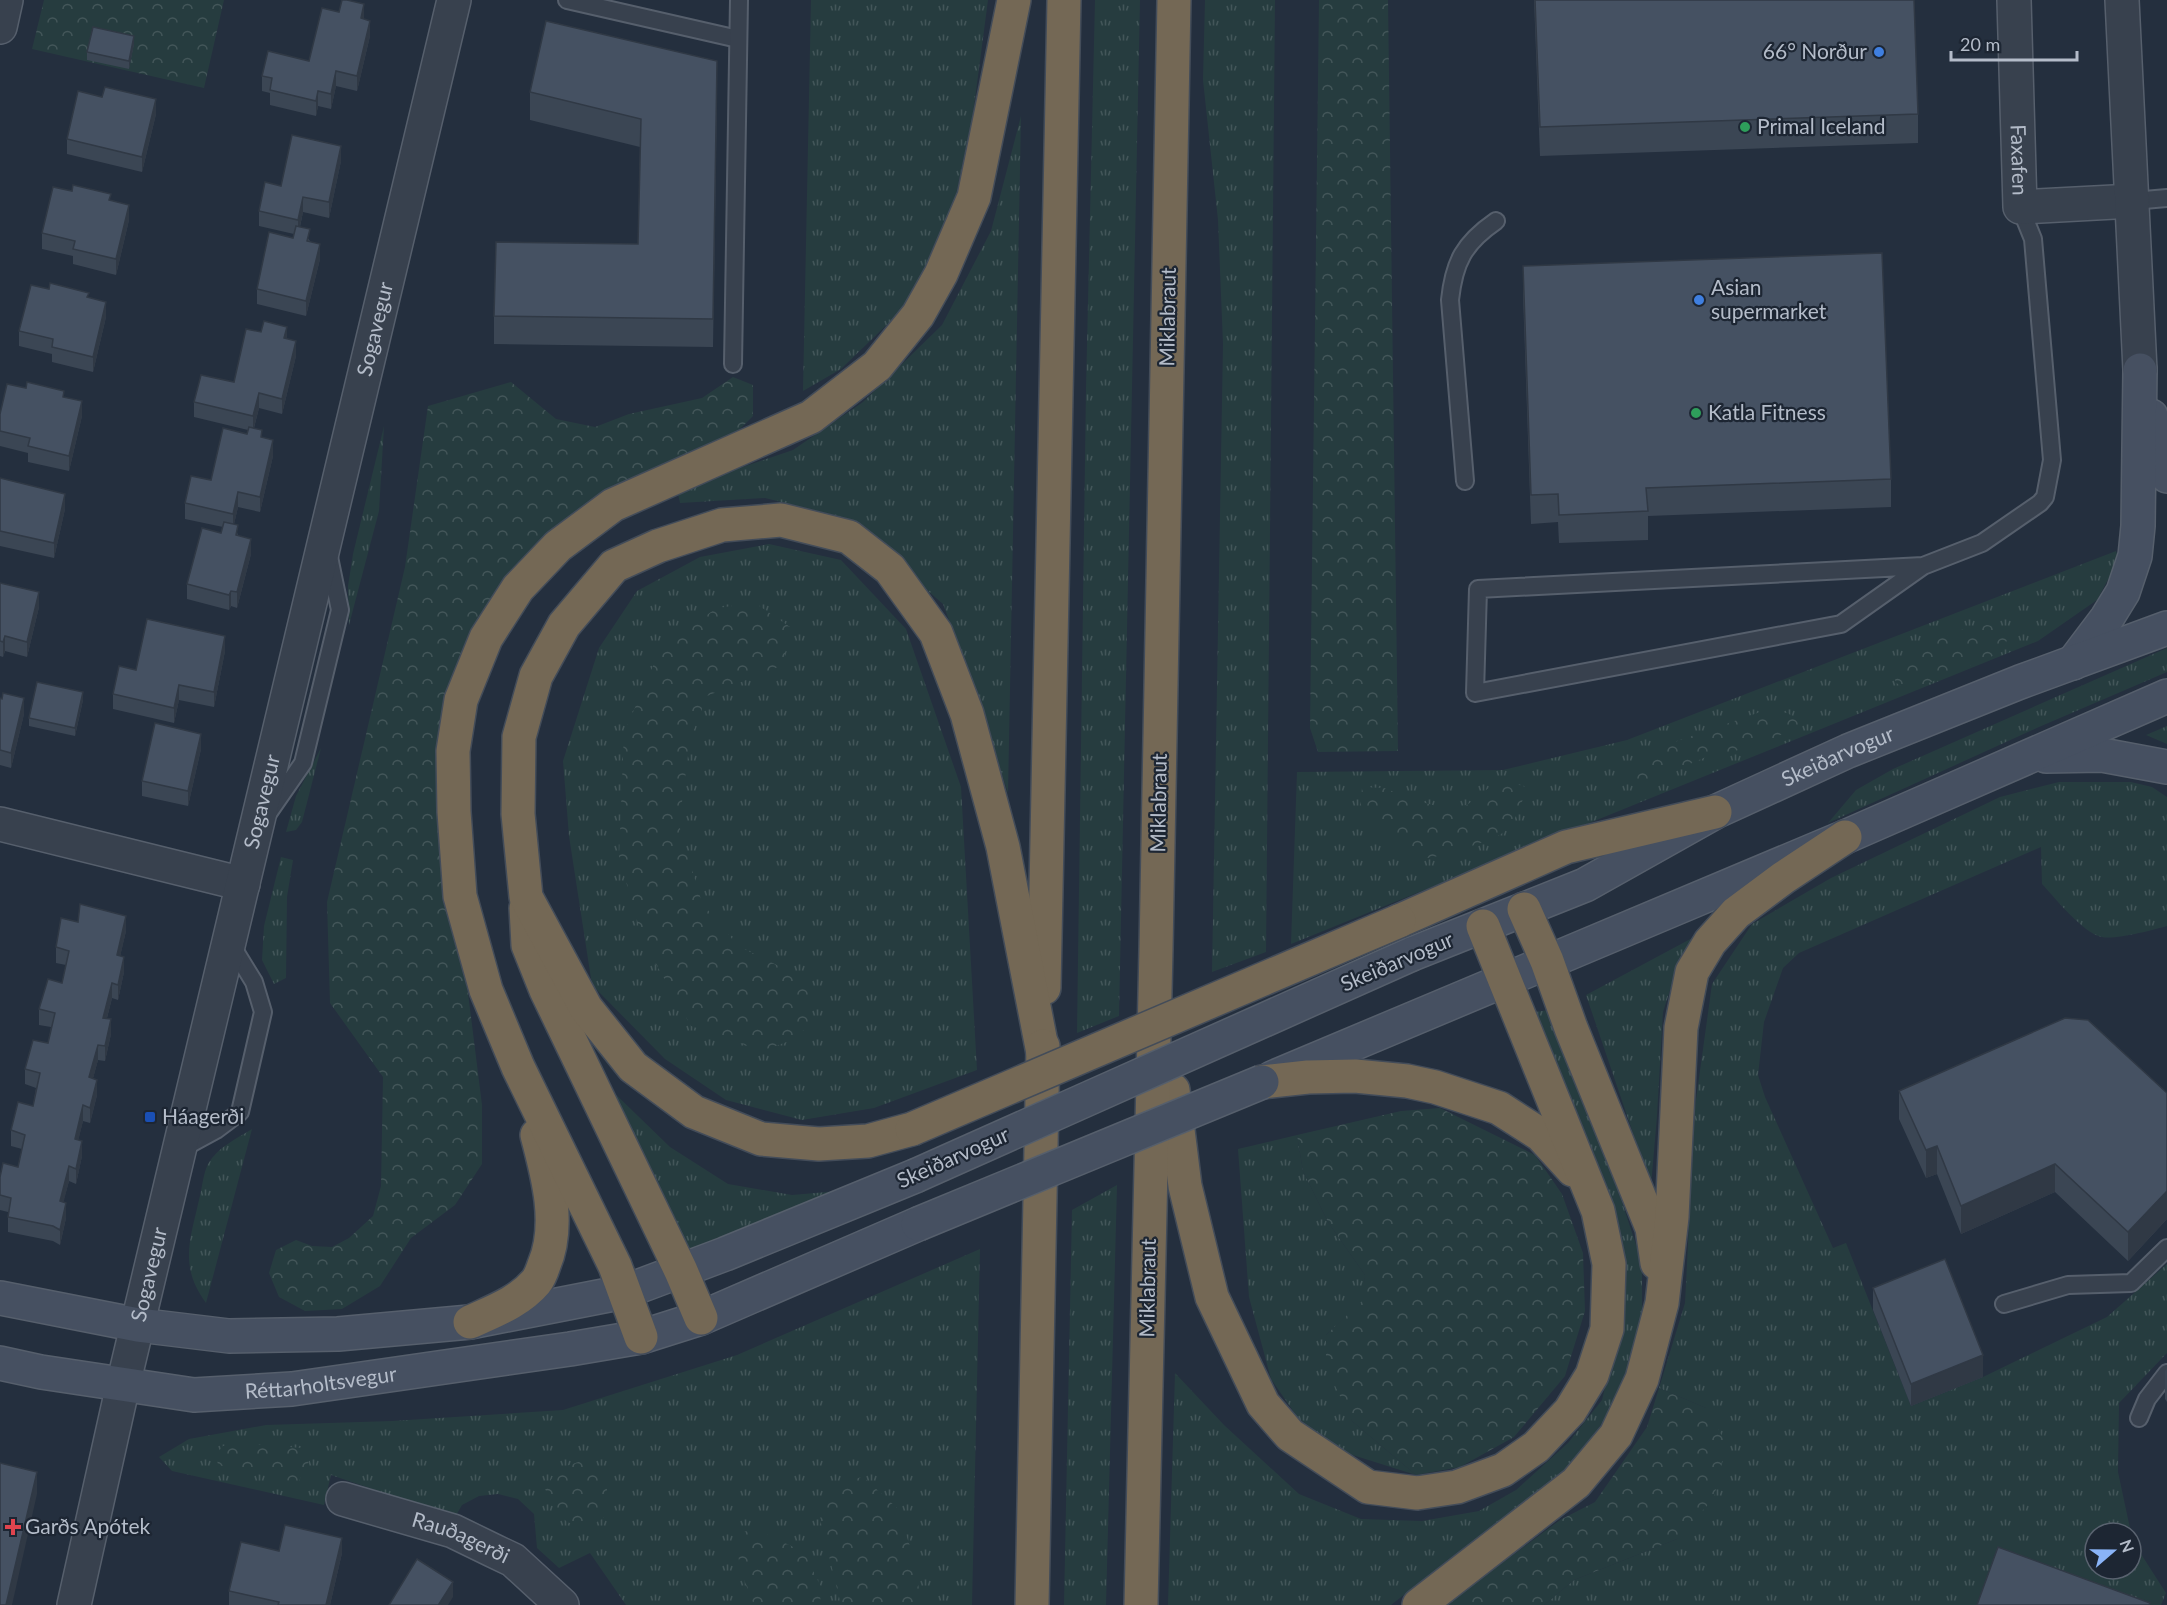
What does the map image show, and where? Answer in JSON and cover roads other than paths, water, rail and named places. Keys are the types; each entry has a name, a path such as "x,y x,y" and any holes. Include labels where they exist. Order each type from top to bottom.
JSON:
{"highway":[{"path":"640,1337 615,1266 518,1067 486,990 460,896 454,812 453,751 461,700 486,638 518,588 558,546 613,505 811,417 877,366 918,315 941,274 974,197 1014,0"},
{"path":"1032,1605 1064,0"},
{"name":"Miklabraut","path":"1141,1605 1174,0"},
{"path":"701,1318 681,1271 546,990 528,945 518,814 519,737 536,676 564,625 614,566 658,546 722,525 782,520 849,537 891,569 936,633 963,704 1003,847 1042,1053"},
{"path":"526,897 586,1008 633,1067 694,1112 761,1138 819,1144 867,1141 912,1129 1399,921 1566,847 1715,812"},
{"path":"1419,1605 1576,1483 1616,1435 1642,1379 1662,1304 1672,1217 1681,1028 1692,972 1710,942 1737,913 1783,878 1845,837"},
{"path":"1524,909 1652,1228 1662,1304"},
{"path":"1156,949 1185,1186 1212,1297 1263,1404 1290,1435 1368,1487 1417,1492 1457,1487 1503,1470 1536,1447 1570,1411 1592,1375 1607,1329 1609,1264 1598,1211 1483,926"},
{"path":"470,1322 515,1301 538,1280 551,1249 552,1210 544,1161 518,1067"},
{"path":"1263,1082 1308,1077 1355,1076 1407,1081 1435,1087 1499,1108 1541,1135 1588,1187"}],"main road":[{"path":"2140,370 2167,476"},
{"path":"2073,663 2107,618 2123,592 2135,556 2138,526 2140,370"},
{"name":"Skeiðarvogur","path":"624,1292 915,1176 1412,954 1585,885 1715,812 1848,751 2020,682 2167,628"},
{"path":"640,1337 701,1318 918,1224 1263,1082 1845,837 2167,696"},
{"path":"2032,756 2102,755 2167,766"},
{"path":"0,1298 138,1325 229,1336 338,1334 470,1322 624,1292"},
{"name":"Réttarholtsvegur","path":"0,1363 41,1372 194,1395 263,1392 640,1337"}],"street":[{"path":"0,27 6,0"},
{"name":"Sogavegur","path":"74,1605 123,1385 454,0"},
{"name":"Faxafen","path":"2014,0 2020,207 2133,201"},
{"path":"2122,0 2140,370"},
{"path":"0,824 243,885"},
{"name":"Rauðagerði","path":"343,1499 453,1531 513,1560 562,1605"}],"lane":[{"path":"567,0 738,39"},
{"path":"733,364 739,0"},
{"path":"2133,201 2167,198"},
{"path":"1923,566 1478,589 1475,693 1841,624 1923,566 1982,543 2040,503 2045,496 2052,460 2033,239 2020,207"},
{"path":"1465,481 1450,300 1452,281 1457,262 1467,246 1480,232 1496,221"},
{"path":"180,1150 216,1130 240,1112 263,1012 254,982 230,943"},
{"path":"2004,1304 2068,1285 2131,1283 2167,1248"},
{"path":"2139,1418 2147,1399 2167,1373"}],"place":[{"name":"66° Norður","path":"1879,52"},
{"name":"Primal Iceland","path":"1745,127"},
{"name":"Asian supermarket","path":"1699,300"},
{"name":"Katla Fitness","path":"1696,413"},
{"name":"Háagerði","path":"150,1117"},
{"name":"Garðs Apótek","path":"13,1527"}]}
